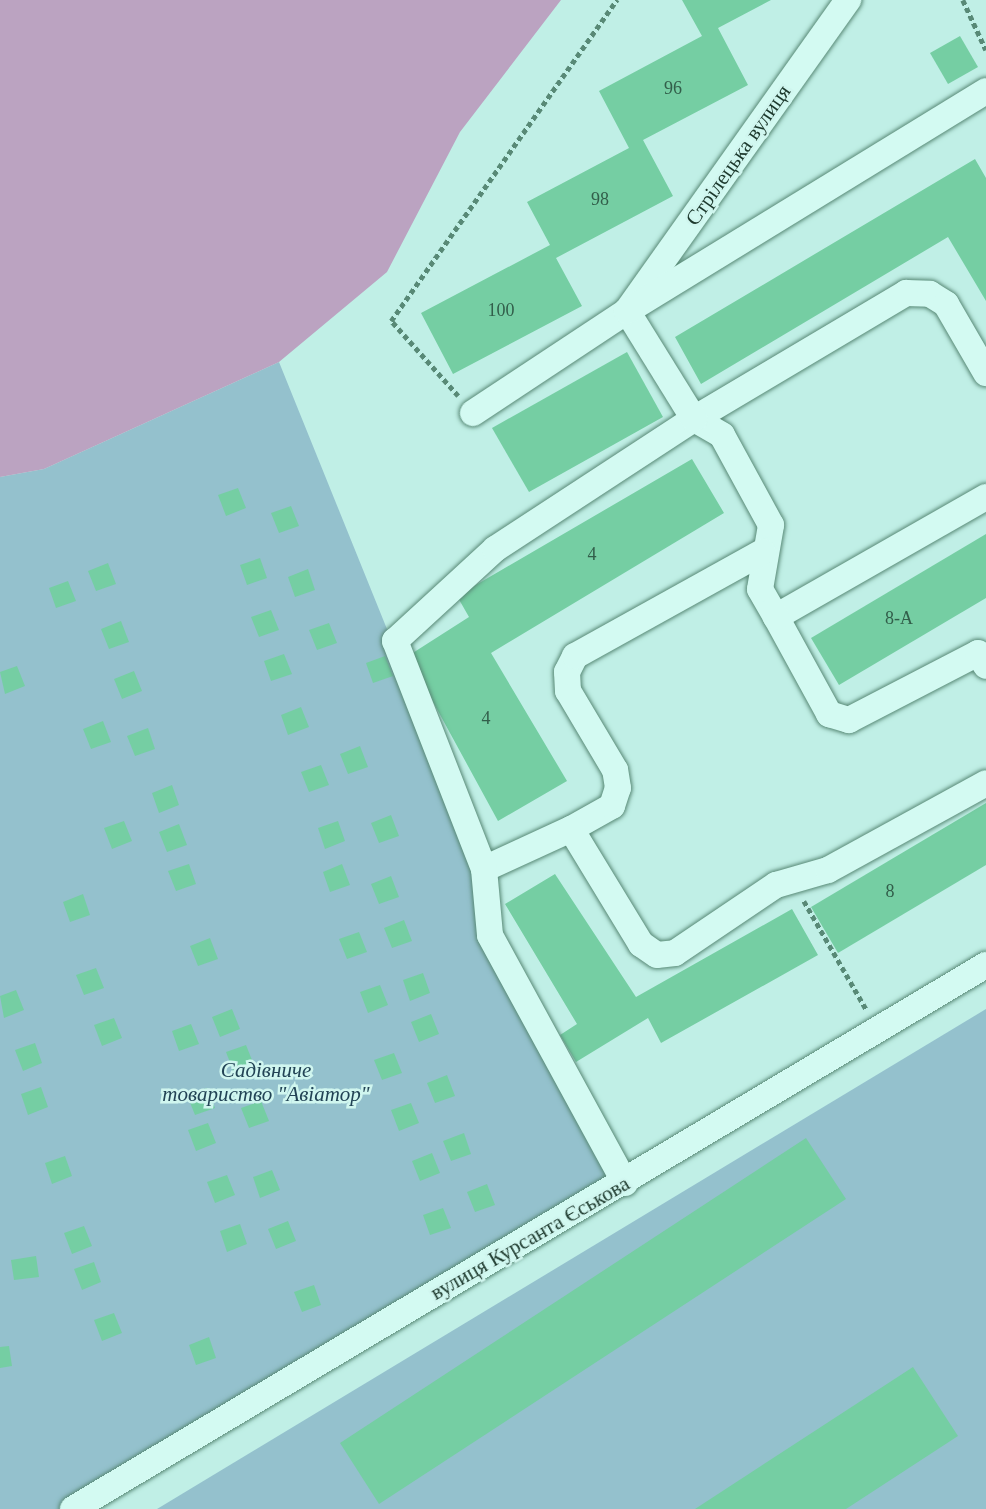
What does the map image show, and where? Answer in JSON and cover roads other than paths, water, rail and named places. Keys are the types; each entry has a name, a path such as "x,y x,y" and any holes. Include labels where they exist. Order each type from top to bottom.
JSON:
{"street":[{"name":"Стрілецька вулиця","path":"627,311 848,0"},
{"path":"473,412 627,311 986,92"},
{"path":"625,1183 490,935 484,869 395,641 495,549 694,419 906,293 930,293 946,304 986,373"},
{"path":"627,311 694,419 722,435 771,525 763,552 760,589 829,714 849,720 983,656"},
{"path":"776,617 986,497"},
{"path":"484,869 571,829 612,806 618,788 615,770 568,691 567,672 575,656 763,552"},
{"path":"571,829 641,944 657,954 676,953 776,885 828,870 986,783"},
{"name":"вулиця Курсанта Єськова","path":"73,1509 625,1183 877,1028 986,965"}],"park label":[{"name":"Садівниче товариство \"Авіатор\"","path":"266,1082"}]}
